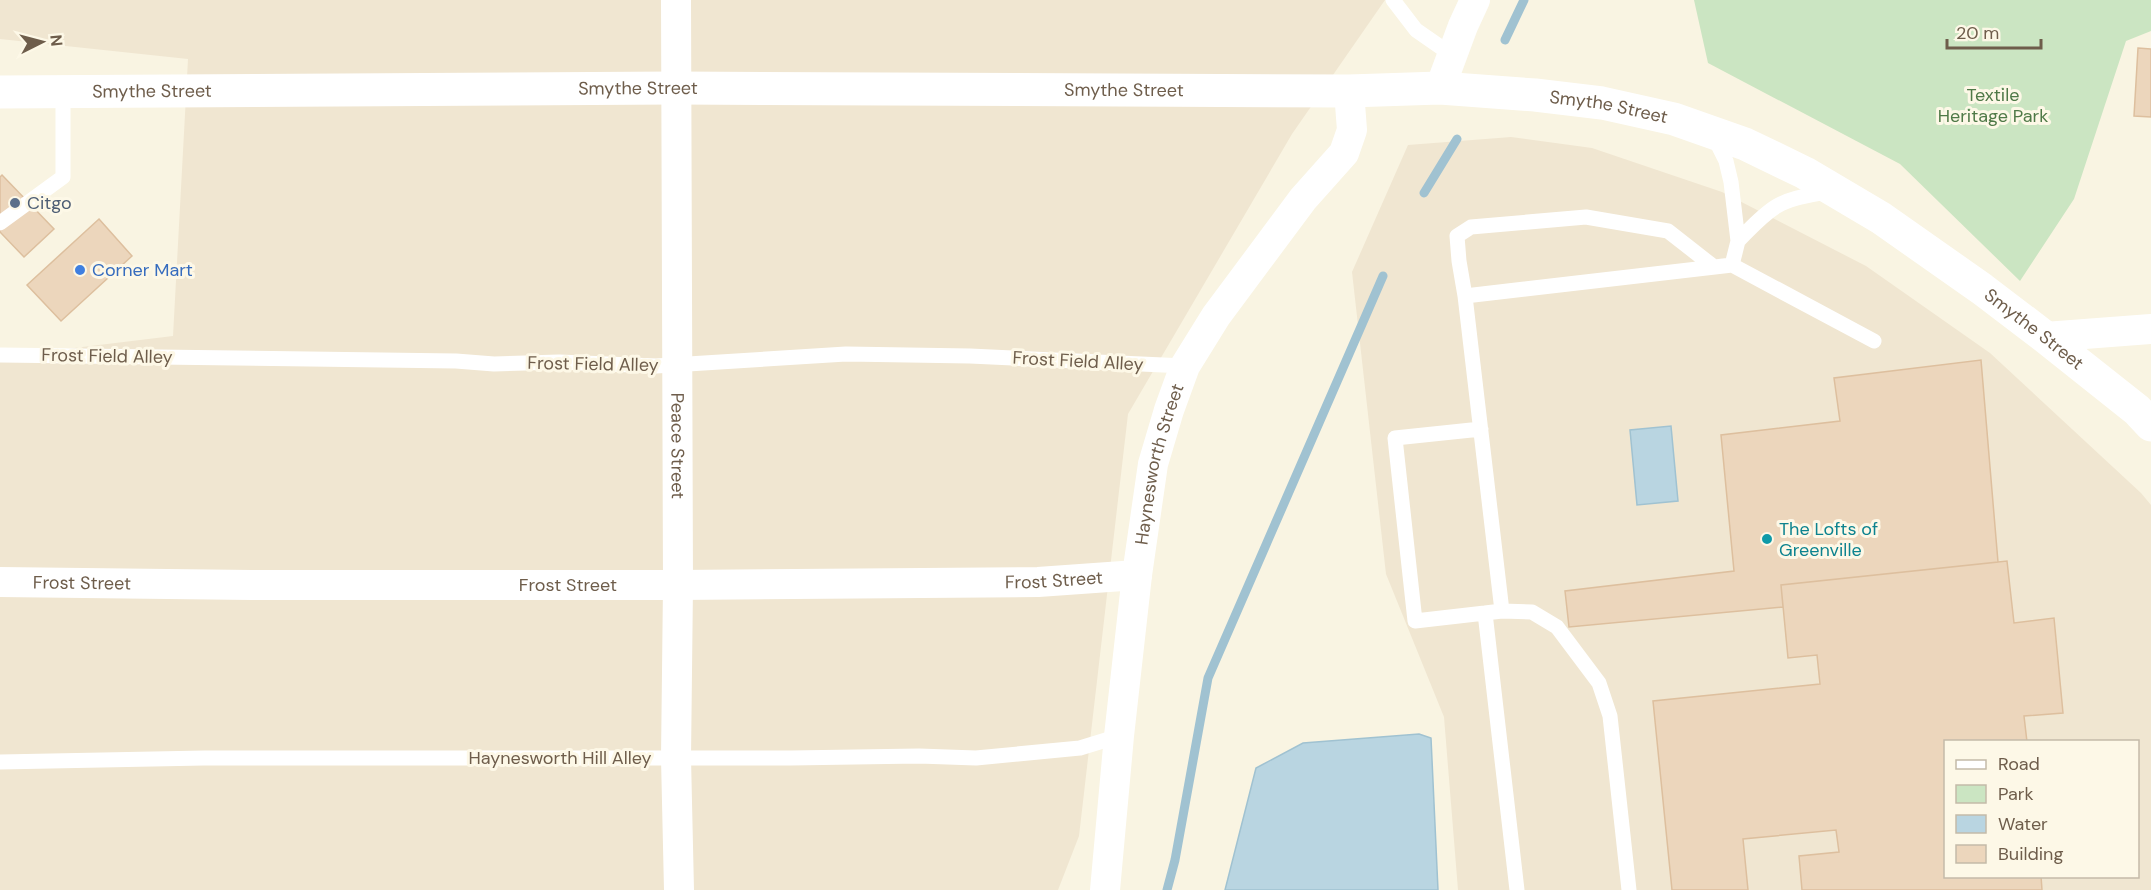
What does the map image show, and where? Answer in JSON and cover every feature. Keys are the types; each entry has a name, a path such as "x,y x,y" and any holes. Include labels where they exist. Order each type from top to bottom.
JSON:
{"street":[{"name":"Peace Street","path":"676,0 678,365 676,758 679,890"},
{"path":"1440,88 1475,0"},
{"name":"Smythe Street","path":"0,92 676,88 1349,91 1440,88 1602,103 1674,119 1745,144 1834,190 1881,218 1982,289 2137,411 2151,425"},
{"name":"Haynesworth Street","path":"1105,890 1137,575 1153,464 1169,410 1185,366 1216,316 1303,198 1344,153 1352,130 1349,91"},
{"path":"2045,337 2151,329"},
{"name":"Frost Street","path":"0,582 252,585 678,585 1038,582 1137,575"}],"lane":[{"path":"1393,0 1416,30 1452,55"},
{"path":"0,223 63,177 63,92"},
{"path":"1712,132 1726,161 1731,182 1738,240 1732,265"},
{"path":"1738,240 1762,217 1779,205 1834,190"},
{"path":"1502,611 1457,236 1471,227 1587,217 1668,231 1714,267"},
{"path":"1465,296 1732,265 1874,341"},
{"name":"Frost Field Alley","path":"0,355 456,361 494,364 559,362 656,366 846,354 970,356 1185,366"},
{"path":"1481,429 1395,438 1415,621 1502,611 1532,612 1557,627 1599,683 1610,716 1629,890"},
{"path":"1485,613 1517,890"},
{"name":"Haynesworth Hill Alley","path":"0,762 204,758 791,759 919,756 976,758 1080,748 1119,736"}],"shaded area":[{"path":"0,0 1385,0 1292,134 1128,414 1079,836 1058,890 0,890 0,357 173,336 188,59 0,39"},
{"name":"The Lofts of Greenville","path":"1511,137 1592,148 1722,192 1866,266 1990,353 2141,493 2151,505 2151,890 1458,890 1444,717 1386,574 1352,272 1408,145"}],"green space":[{"name":"Textile Heritage Park","path":"1694,0 2151,0 2151,31 2126,41 2074,199 2020,281 1900,164 1708,63"}],"water":[{"path":"1671,426 1678,501 1637,505 1630,430"},
{"path":"1419,734 1431,738 1438,890 1225,890 1256,768 1303,743"}],"building":[{"path":"2138,48 2151,49 2151,117 2134,116"},
{"name":"Citgo","path":"2,175 54,229 24,257 0,232 0,177"},
{"name":"Corner Mart","path":"99,219 132,256 61,321 27,285"},
{"path":"1981,360 1998,562 1781,585 1783,607 1569,627 1565,591 1734,571 1721,435 1840,421 1834,378"},
{"path":"2007,561 2014,623 2054,618 2063,713 2024,716 2027,740 1944,740 1944,878 2041,878 2042,890 1802,890 1799,856 1839,852 1836,830 1743,839 1748,890 1672,890 1653,701 1820,684 1817,655 1788,658 1781,585"}],"waterway":[{"path":"1505,40 1524,0"},
{"path":"1424,193 1457,139"},
{"path":"1167,890 1175,860 1208,678 1383,276"}],"place":[{"name":"Citgo","path":"15,203"},
{"name":"Corner Mart","path":"80,270"},
{"name":"The Lofts of Greenville","path":"1767,539"}]}
